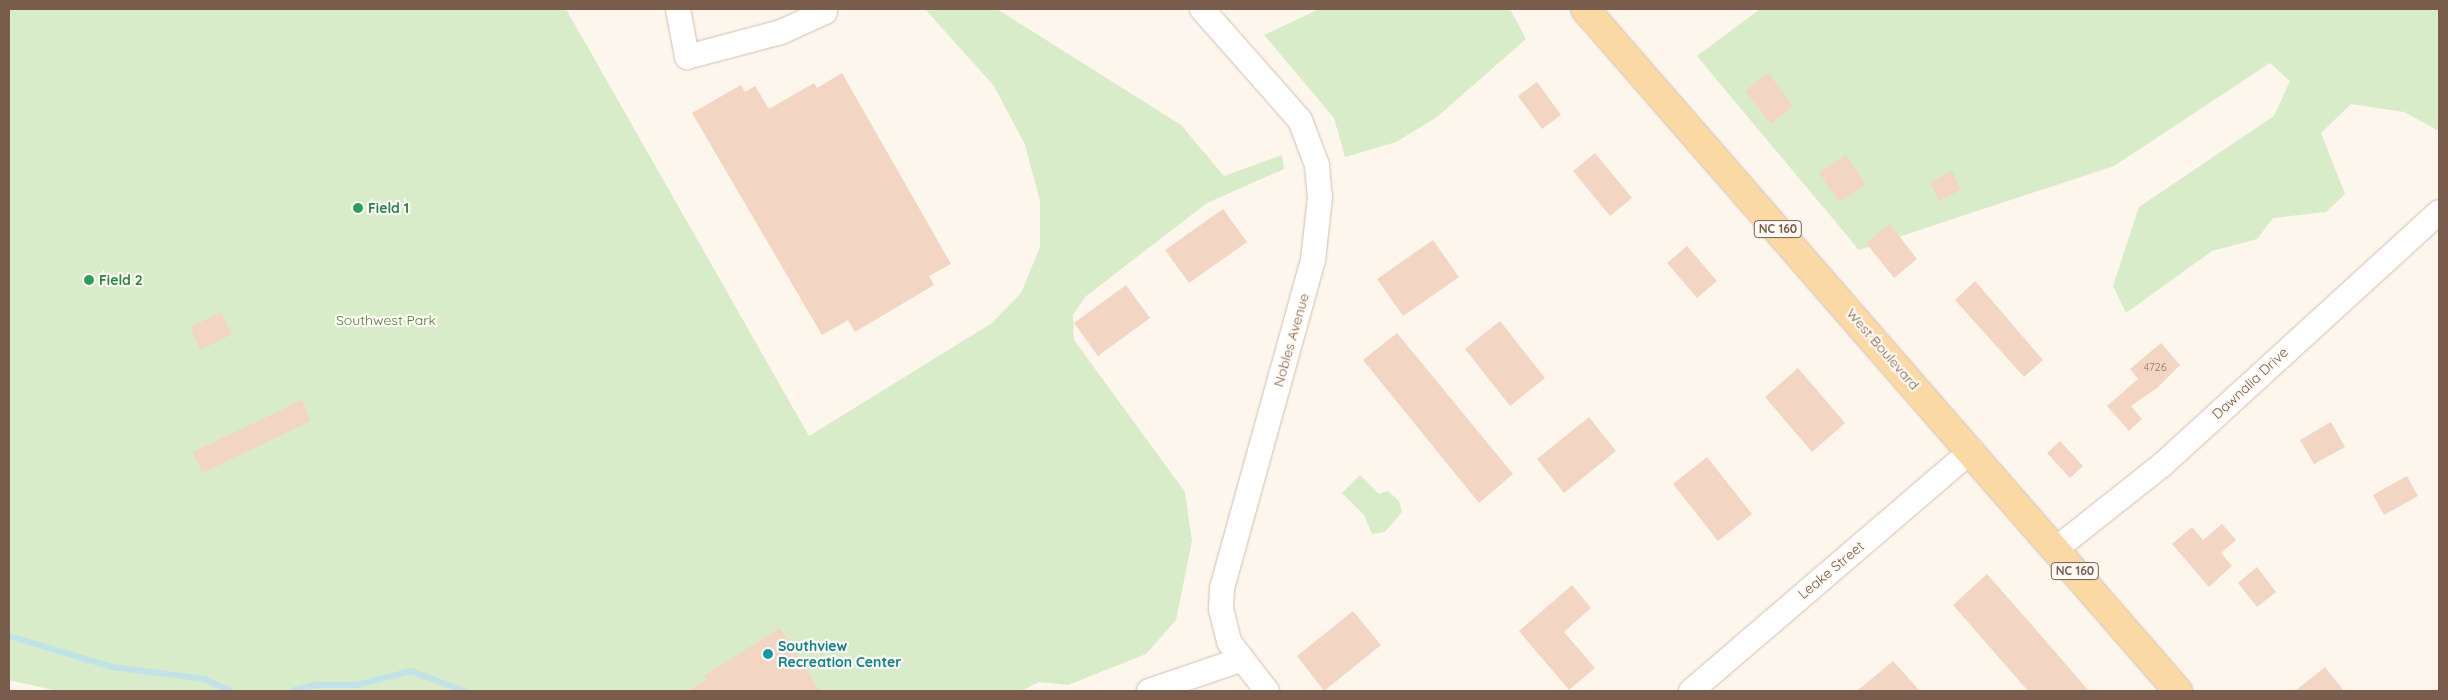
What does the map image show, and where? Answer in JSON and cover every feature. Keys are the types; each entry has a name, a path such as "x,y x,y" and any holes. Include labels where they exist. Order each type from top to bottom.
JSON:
{"main road":[{"name":"West Boulevard","path":"1585,9 1972,450 2178,691"}],"street":[{"path":"678,9 687,57 782,32 825,12 824,9"},
{"name":"Nobles Avenue","path":"1202,9 1300,120 1315,157 1320,197 1313,260 1222,588 1225,633 1240,660 1267,691"},
{"name":"Dawnalia Drive","path":"2056,549 2162,465 2439,212"},
{"name":"Leake Street","path":"1691,691 1972,450"},
{"path":"1149,691 1240,660"}],"green space":[{"name":"Southwest Park","path":"9,9 566,9 809,436 992,323 1021,293 1040,247 1040,201 1025,145 994,86 925,9 997,9 1181,125 1224,176 1282,155 1284,169 1207,203 1085,297 1073,315 1074,340 1185,492 1192,541 1176,620 1146,654 1068,685 1039,682 1021,691 57,691 9,680"},
{"path":"1319,9 1510,9 1526,39 1437,117 1396,142 1345,157 1334,118 1264,35"},
{"path":"1760,9 2439,9 2439,131 2404,112 2351,104 2321,133 2345,194 2326,212 2273,218 2257,239 2212,251 2126,313 2113,286 2139,207 2274,116 2290,81 2270,63 2114,166 1859,250 1697,56"},
{"path":"1360,475 1379,494 1388,491 1399,501 1402,512 1385,532 1372,534 1364,515 1342,493"}],"building":[{"path":"842,73 951,264 929,276 934,285 855,332 848,320 822,335 692,113 741,85 745,92 755,86 769,109 814,83 817,88"},
{"path":"1768,73 1793,106 1771,124 1745,91"},
{"path":"1537,82 1561,115 1542,129 1518,96"},
{"path":"1595,153 1632,198 1610,216 1573,171"},
{"path":"1846,155 1866,185 1839,202 1819,173"},
{"path":"1952,171 1961,190 1939,201 1930,182"},
{"path":"1223,209 1247,242 1189,283 1165,250"},
{"path":"1890,224 1917,259 1894,278 1866,243"},
{"path":"1433,240 1459,277 1403,316 1377,279"},
{"path":"1687,246 1717,281 1697,298 1667,263"},
{"path":"1975,281 2043,360 2024,377 1955,300"},
{"path":"1126,285 1150,318 1098,356 1074,323"},
{"path":"221,312 232,334 200,350 190,327"},
{"path":"1500,321 1545,378 1510,406 1465,349"},
{"path":"1397,333 1513,474 1479,503 1363,360"},
{"path":"2161,343 2180,365 2157,388 2131,406 2142,419 2129,431 2107,406 2138,379 2130,369"},
{"path":"1798,368 1845,423 1812,452 1765,397"},
{"path":"302,400 311,421 202,473 193,452"},
{"path":"1589,417 1616,451 1564,493 1537,459"},
{"path":"2331,422 2345,447 2314,464 2300,440"},
{"path":"2060,441 2083,466 2070,478 2047,453"},
{"path":"1707,457 1752,514 1718,541 1673,484"},
{"path":"2407,476 2418,496 2384,515 2373,495"},
{"path":"2222,524 2236,540 2221,553 2232,566 2209,587 2172,544 2192,527 2203,540"},
{"path":"2257,567 2276,592 2257,607 2238,583"},
{"path":"1987,574 2089,691 2028,691 1953,605"},
{"path":"1572,585 1591,608 1564,632 1595,668 1569,690 1519,631"},
{"path":"1353,611 1381,645 1324,691 1297,656"},
{"name":"Southview Recreation Center","path":"780,628 820,691 688,691 706,680 704,676"},
{"path":"1893,661 1920,691 1857,691"},
{"path":"2325,667 2344,691 2295,691"}],"waterway":[{"path":"9,636 113,667 205,679 231,691"},
{"path":"292,691 314,685 357,685 411,671 465,691"}],"place":[{"name":"Field 1","path":"358,208"},
{"name":"Field 2","path":"89,280"},
{"name":"Southview Recreation Center","path":"768,654"}]}
